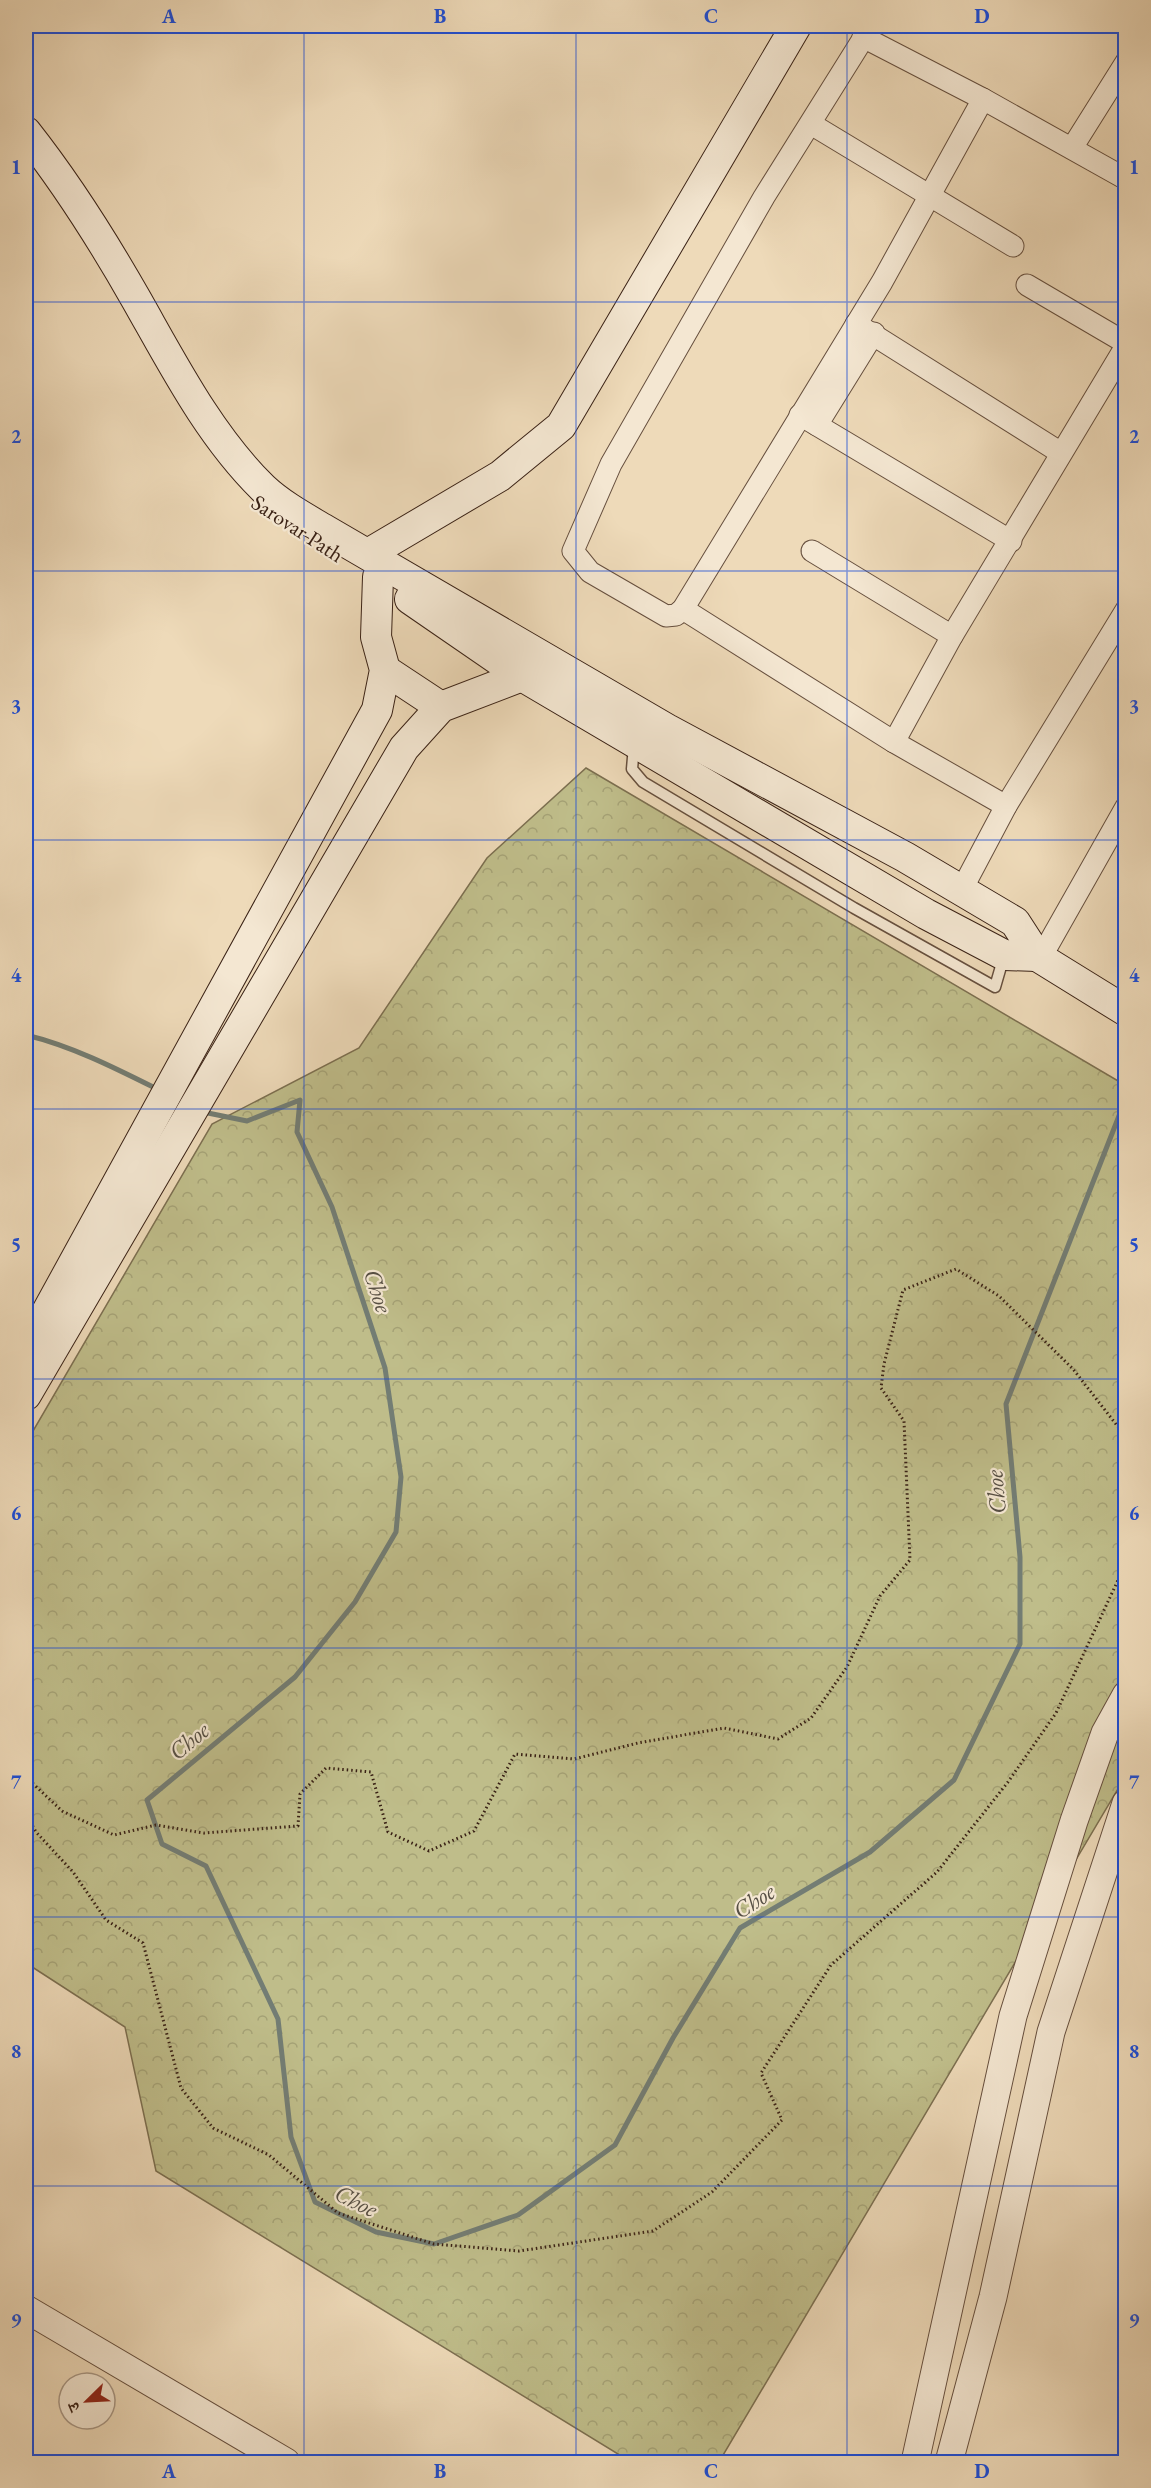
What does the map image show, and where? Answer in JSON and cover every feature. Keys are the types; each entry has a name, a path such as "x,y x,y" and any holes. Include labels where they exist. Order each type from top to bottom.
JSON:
{"main road":[{"path":"373,566 500,476 561,426 796,26"},
{"path":"26,132 58,174 134,296 181,380 223,441 264,488 373,566 667,729 905,857 1014,922 1039,957 1125,1011"},
{"name":"Sarovar Path","path":"26,165 55,197 126,311 183,416 250,501 373,566 522,676 926,915 1004,956 1039,957"},
{"path":"26,1395 128,1160 377,710 385,670 376,637 373,566"},
{"path":"385,670 441,707"},
{"path":"26,1350 153,1178 404,748 441,707 522,676"},
{"path":"186,1056 214,1072"}],"street":[{"path":"983,99 930,196 865,328 809,420 683,609 676,615 666,616 590,572 573,551 611,464 764,197 867,31 1125,179"},
{"path":"1072,148 1122,74"},
{"path":"811,124 1013,246"},
{"path":"894,742 952,636 1011,542 1125,345 1027,285"},
{"path":"865,328 1061,453"},
{"path":"809,420 1011,542"},
{"path":"812,551 952,636"},
{"path":"683,609 894,742 1006,806"},
{"path":"961,891 1006,806 1125,610"},
{"path":"1039,957 1125,807"},
{"path":"915,2463 1013,2016 1078,1809 1105,1733 1125,1695"},
{"path":"949,2463 993,2297 1051,2032 1125,1803"},
{"path":"26,2309 286,2463"}],"path":[{"path":"26,1777 62,1811 114,1835 156,1825 204,1833 298,1826 300,1794 326,1768 371,1772 388,1832 429,1851 474,1831 514,1754 574,1759 638,1743 724,1728 778,1739 811,1718 848,1667 880,1596 910,1560 904,1421 880,1388 903,1290 956,1269 999,1296 1072,1369 1125,1437"},
{"path":"26,1814 36,1832 73,1872 106,1920 143,1942 181,2088 213,2128 269,2155 338,2213 434,2244 519,2251 652,2231 712,2192 782,2120 761,2073 831,1965 937,1872 1008,1782 1056,1713 1125,1563"}],"green space":[{"path":"586,768 1125,1085 1125,1777 719,2462 631,2462 156,2171 125,2027 26,1963 26,1443 212,1124 359,1048 487,858"}],"waterway":[{"name":"Choe","path":"26,1035 111,1066 159,1090"},
{"name":"Choe","path":"203,1112 247,1121 300,1100 297,1132 332,1207 385,1368 401,1477 396,1532 355,1602 295,1677 147,1800 162,1844 206,1866 278,2019 291,2137 315,2202 376,2232 434,2244 518,2215 615,2145 673,2038 740,1928 870,1852 954,1780 1020,1644 1020,1557 1006,1404 1126,1098"}]}
